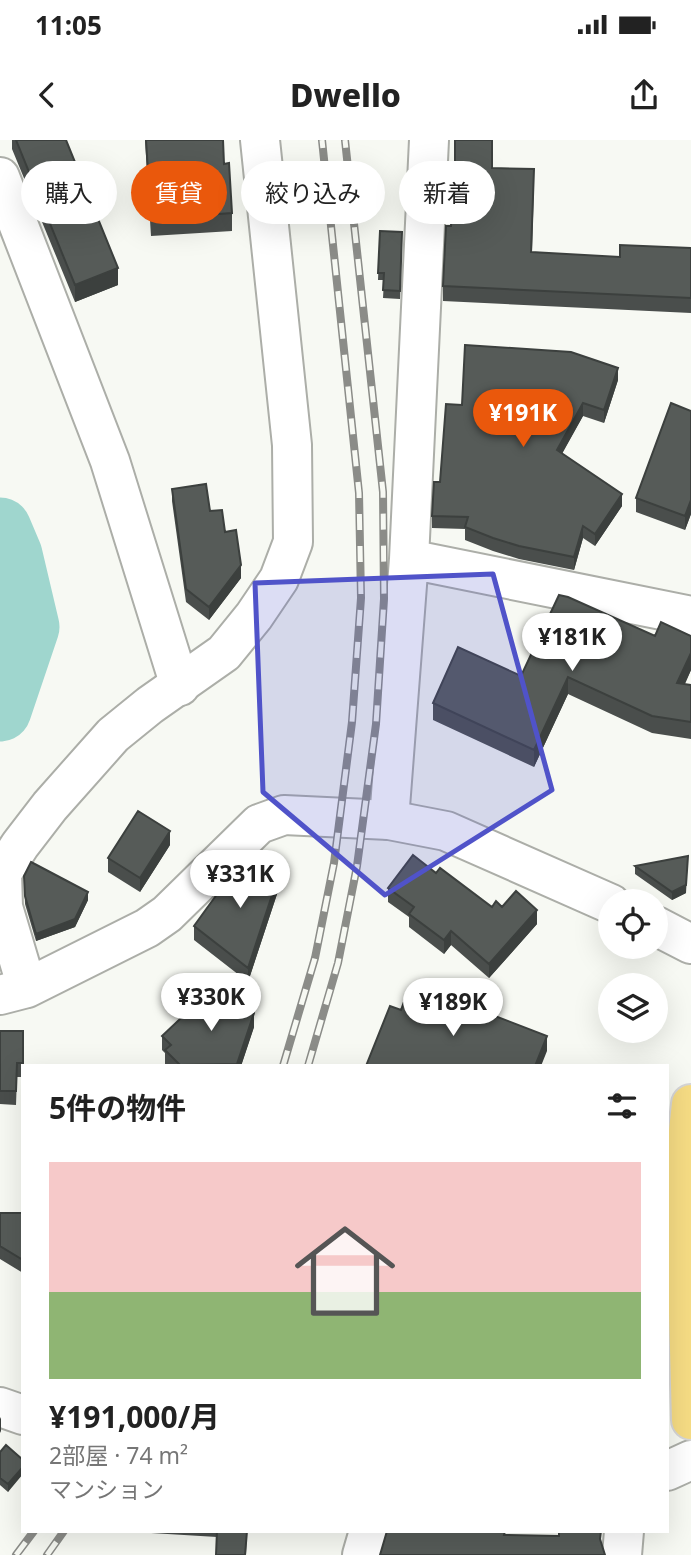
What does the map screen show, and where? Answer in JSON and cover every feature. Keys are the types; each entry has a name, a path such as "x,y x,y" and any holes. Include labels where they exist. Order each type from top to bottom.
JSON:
{"highway":[{"path":"691,1104 677,1278 691,1420"}],"street":[{"path":"260,140 292,445 293,542 279,579 224,653 150,705 113,735 50,806 2,873 3,907 14,991 147,928 167,914 259,824 284,815 389,820 446,831 598,898"},
{"path":"389,820 409,559 429,140"},
{"path":"0,177 110,461 180,686"},
{"path":"409,559 691,616"},
{"path":"668,932 691,944"},
{"path":"0,1407 21,1414"},
{"path":"669,1470 691,1460"},
{"path":"362,1555 368,1533"},
{"path":"622,1555 624,1533"}],"highlighted area":[{"path":"493,574 552,790 385,895 263,792 255,583"}],"building":[{"path":"16,140 66,140 75,161 25,161"},
{"path":"146,140 223,140 224,161 147,161"},
{"path":"455,140 492,140 492,161 455,161"},
{"path":"229,163 232,213 227,213"},
{"path":"495,168 534,169 531,252 620,257 620,245 691,248 691,298 443,286 446,226 495,224"},
{"path":"50,224 100,224 118,268 75,285"},
{"path":"380,231 402,232 400,291 383,290 384,273 378,273"},
{"path":"465,345 571,352 618,368 604,410 583,403 557,450 622,494 595,534 583,526 574,557 493,538 465,527 468,517 432,516 434,482 440,482 446,404 462,405"},
{"path":"671,403 691,411 691,500 685,516 636,498"},
{"path":"206,484 210,511 222,510 225,532 236,530 241,565 209,607 186,589 172,489"},
{"path":"559,595 655,636 661,622 691,636 691,653 677,683 691,685 691,722 652,716 568,677 534,750 433,703 458,647 521,676"},
{"path":"138,811 170,831 140,878 108,858"},
{"path":"413,855 436,873 440,868 492,907 496,901 502,907 516,891 537,910 489,964 451,931 444,940 409,914 414,907 388,888"},
{"path":"688,856 686,885 672,892 635,866"},
{"path":"244,857 279,874 248,968 194,926"},
{"path":"31,862 88,892 75,919 36,934 25,896 24,876"},
{"path":"229,988 254,1013 237,1064 179,1064 165,1050 171,1045 162,1036 198,1002 206,1010"},
{"path":"443,996 547,1036 536,1064 367,1064 390,1006 401,1010 405,999 437,1011"},
{"path":"0,1031 23,1031 23,1063 17,1063 16,1091 0,1091"},
{"path":"0,1213 21,1213 21,1259 0,1246"},
{"path":"6,1445 21,1458 21,1469 8,1484 0,1478 0,1452"},
{"path":"217,1533 247,1533 245,1555 216,1555"},
{"path":"386,1533 559,1536 559,1533 601,1533 605,1555 380,1555"}],"waterway":[{"path":"0,529 11,555 28,627 0,710"}],"railway":[{"path":"284,1064 315,958 334,863 352,722 361,598 359,493 322,140"},
{"path":"309,1064 338,963 357,866 376,724 384,599 383,492 345,140"},
{"path":"16,1555 32,1533"},
{"path":"47,1555 63,1533"}]}
